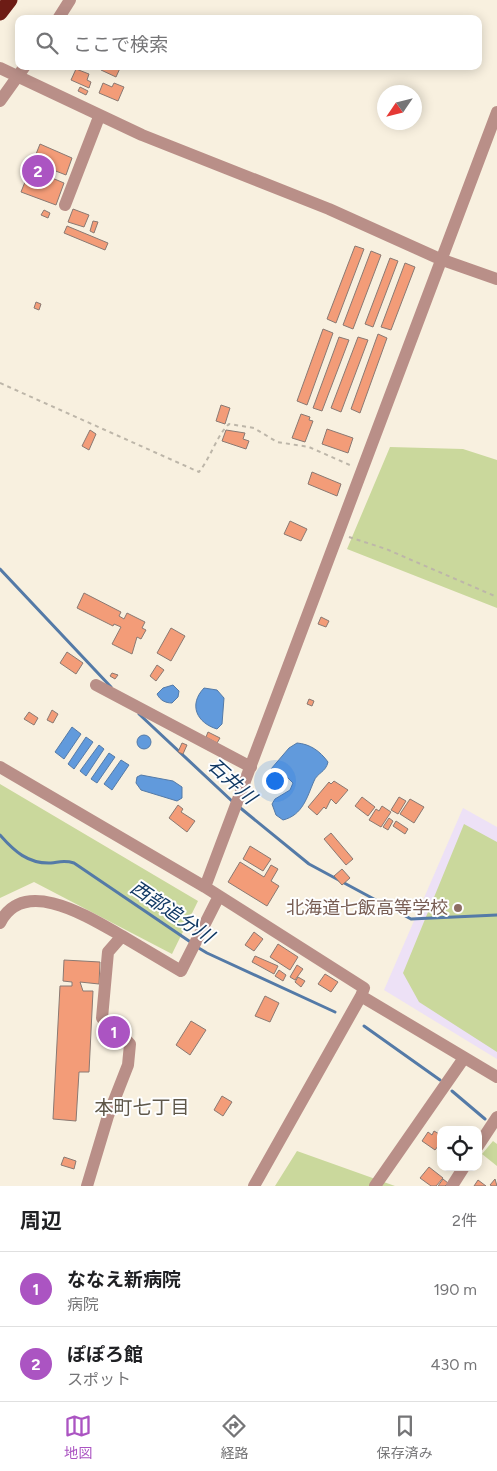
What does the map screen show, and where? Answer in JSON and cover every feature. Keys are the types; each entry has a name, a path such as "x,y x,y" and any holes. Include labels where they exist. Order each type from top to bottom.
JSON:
{"highway":[{"path":"0,13 10,0"}],"street":[{"path":"61,15 70,0"},
{"path":"0,68 22,71 99,117 320,206 440,259 497,279"},
{"path":"0,100 22,71"},
{"path":"205,887 363,471 440,259 497,112"},
{"path":"65,205 99,117"},
{"path":"96,685 251,767"},
{"path":"0,768 205,887 364,988 254,1186"},
{"path":"1,918 16,906 31,900 51,903 82,914 181,971 219,896"},
{"path":"87,1186 108,1116 128,1065 130,1044 123,1035 108,1026 102,1018 108,952 122,936"},
{"path":"361,996 497,1077"},
{"path":"375,1186 464,1058"},
{"path":"482,1140 497,1117"},
{"path":"452,1186 461,1171"}],"path":[{"path":"0,384 199,472 210,459 223,429 229,424 254,428 277,442 309,447 363,471"},
{"path":"339,534 386,549 497,598"}],"shaded area":[{"name":"北海道七飯高等学校","path":"463,808 497,827 497,1059 384,990"}],"green space":[{"path":"390,447 463,449 497,460 497,608 347,549"},
{"path":"0,784 198,901 172,954 34,882 0,898"},
{"name":"北海道七飯高等学校","path":"464,824 497,842 497,1052 419,1002 403,973"},
{"path":"493,1141 497,1144 497,1166 482,1154"},
{"path":"297,1151 395,1186 275,1186"}],"water":[{"path":"173,685 179,691 178,697 172,703 165,702 157,694 163,688"},
{"path":"204,688 217,690 224,698 222,724 217,729 204,722 197,713 196,701"},
{"path":"72,727 81,734 64,759 55,752"},
{"path":"141,735 147,735 151,742 147,749 141,749 137,745 137,739"},
{"path":"86,737 93,742 74,769 68,764"},
{"path":"297,743 314,749 328,762 315,778 300,810 290,818 283,820 276,815 272,804 275,799 290,790 293,783 287,777 277,779 272,777 271,769 289,748"},
{"path":"99,745 104,749 86,776 80,771"},
{"path":"109,753 115,757 97,783 91,779"},
{"path":"121,760 129,765 112,790 104,784"},
{"path":"141,775 173,781 182,787 182,798 177,801 141,790 136,783 137,777"}],"building":[{"path":"76,70 79,70 89,74 87,80 91,82 89,88 71,80"},
{"path":"101,70 119,70 116,77"},
{"path":"103,83 112,87 114,83 124,87 118,101 99,93"},
{"path":"80,87 88,91 86,95 78,91"},
{"path":"40,144 72,158 66,175 48,168 45,175 64,183 56,205 21,192"},
{"path":"73,209 89,215 84,227 68,222"},
{"path":"44,210 50,213 48,218 41,215"},
{"path":"93,221 98,222 94,233 90,231"},
{"path":"67,226 108,243 105,250 64,233"},
{"path":"355,246 364,249 336,323 327,319"},
{"path":"371,251 381,255 353,329 343,325"},
{"path":"390,258 398,261 373,327 365,324"},
{"path":"405,263 415,267 391,330 381,327"},
{"path":"36,302 41,304 39,310 34,308"},
{"path":"323,329 333,333 307,405 297,401"},
{"path":"378,334 387,338 360,413 351,409"},
{"path":"339,337 349,340 322,411 313,408"},
{"path":"358,337 368,340 341,412 331,408"},
{"path":"221,405 230,408 225,424 216,421"},
{"path":"301,414 310,417 309,420 313,421 305,442 292,438"},
{"path":"327,429 353,438 348,453 322,444"},
{"path":"90,430 96,434 89,450 82,446"},
{"path":"226,430 245,433 243,439 249,441 246,449 222,441"},
{"path":"312,472 341,484 337,496 308,484"},
{"path":"290,521 307,529 301,541 284,534"},
{"path":"84,593 121,612 119,616 124,619 127,613 145,622 142,628 146,630 141,639 137,637 132,654 112,644 121,627 114,624 113,626 77,608"},
{"path":"321,617 329,621 326,627 318,624"},
{"path":"171,628 185,636 171,661 157,653"},
{"path":"67,652 83,663 76,674 60,663"},
{"path":"157,665 164,670 156,681 150,676"},
{"path":"112,673 118,675 115,679 110,676"},
{"path":"309,699 314,701 312,706 307,704"},
{"path":"52,710 58,714 53,723 47,720"},
{"path":"29,712 38,718 34,725 24,719"},
{"path":"208,732 220,738 217,743 206,737"},
{"path":"182,743 187,745 183,754 178,752"},
{"path":"334,781 348,790 336,804 331,799 326,809 324,807 317,815 308,807 329,782 331,784"},
{"path":"362,797 375,807 368,816 355,806"},
{"path":"399,797 406,801 398,814 391,810"},
{"path":"410,799 424,807 414,823 400,814"},
{"path":"178,805 183,809 181,812 195,821 187,832 169,818"},
{"path":"382,806 391,812 381,827 369,820 376,809 379,811"},
{"path":"389,818 393,821 388,830 383,827"},
{"path":"396,821 408,829 405,834 393,826"},
{"path":"331,833 353,859 346,865 324,839"},
{"path":"250,846 271,859 263,871 243,859"},
{"path":"240,862 264,877 271,865 278,869 271,881 279,886 267,906 228,882"},
{"path":"342,869 350,878 342,885 334,876"},
{"path":"254,932 263,939 254,951 245,945"},
{"path":"278,944 298,957 290,970 270,957"},
{"path":"255,956 278,966 274,974 252,962"},
{"path":"64,960 100,962 99,984 80,982 83,991 93,991 89,1072 79,1072 76,1121 53,1119 60,986 72,986 72,982 63,981"},
{"path":"297,965 303,969 295,980 290,977"},
{"path":"279,970 286,975 283,981 275,976"},
{"path":"325,974 338,982 331,992 318,984"},
{"path":"298,977 305,981 301,987 295,982"},
{"path":"265,996 279,1003 270,1022 255,1016"},
{"path":"191,1021 206,1030 190,1055 176,1045"},
{"path":"222,1096 232,1102 223,1116 214,1110"},
{"path":"434,1131 437,1133 437,1147 435,1150 422,1141 428,1132 432,1135"},
{"path":"64,1157 76,1161 74,1169 61,1165"},
{"path":"429,1167 443,1178 436,1186 431,1186 420,1178"},
{"path":"443,1179 448,1183 445,1186 438,1186"},
{"path":"495,1179 497,1186 490,1185"},
{"path":"478,1180 486,1186 474,1186"}],"waterway":[{"name":"石井川","path":"0,569 111,687"},
{"name":"石井川","path":"139,714 233,802"},
{"name":"石井川","path":"238,806 309,864 411,919 497,915"},
{"name":"西部追分川","path":"0,835 16,851 28,859 43,863 65,861 74,863 192,943"},
{"name":"西部追分川","path":"197,947 335,1012"},
{"name":"西部追分川","path":"364,1026 440,1080"},
{"name":"西部追分川","path":"452,1091 485,1119"}],"place":[{"name":"ぽぽろ館","path":"38,171"},
{"name":"北海道七飯高等学校","path":"458,908"},
{"name":"ななえ新病院","path":"114,1032"}],"district":[{"name":"本町七丁目","path":"142,1107"}]}
